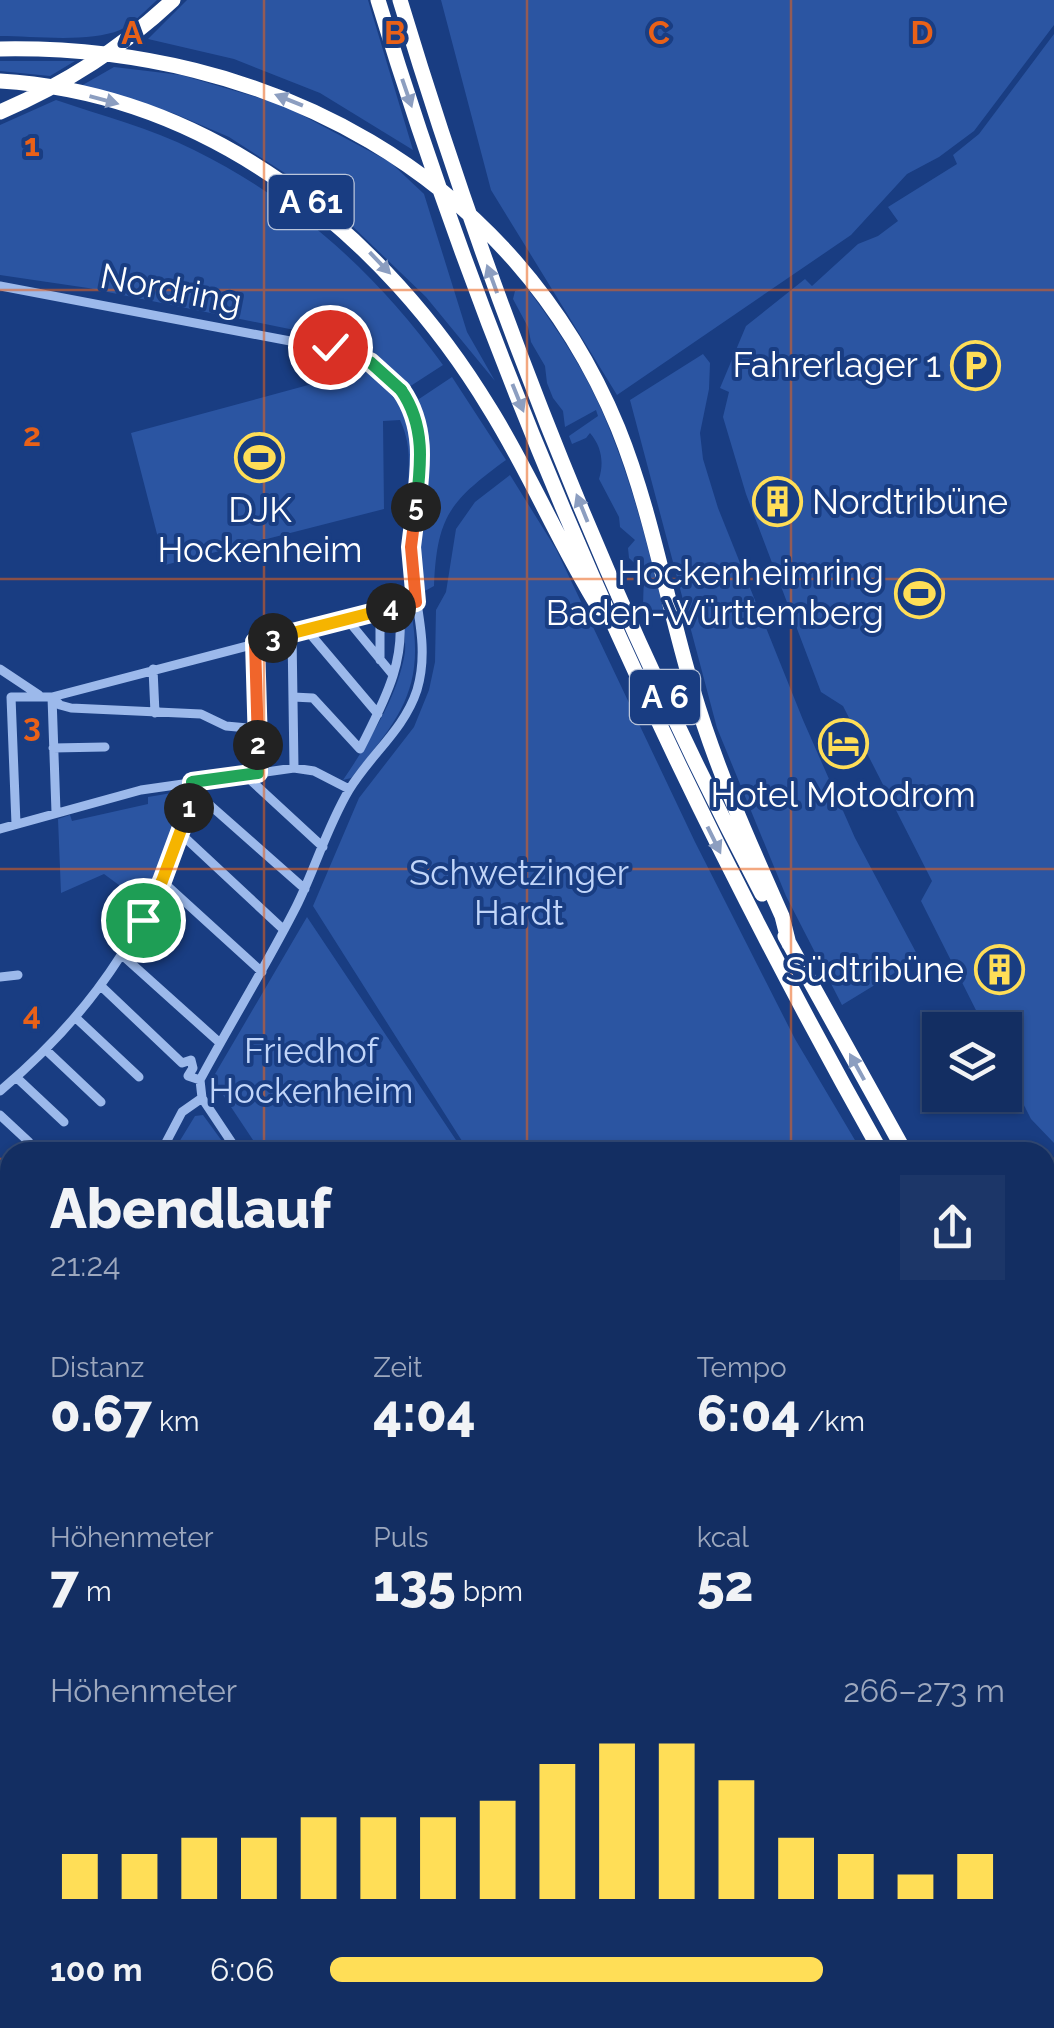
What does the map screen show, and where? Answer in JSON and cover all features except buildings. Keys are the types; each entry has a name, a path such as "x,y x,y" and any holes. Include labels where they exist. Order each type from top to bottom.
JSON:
{"highway":[{"path":"0,112 77,73 148,23 173,0"},
{"name":"A 6","path":"378,0 457,242 620,642 747,908 876,1142"},
{"name":"A 6","path":"400,0 449,158 554,439 680,731 789,944 899,1142"},
{"name":"A 61","path":"0,49 119,56 219,76 310,108 406,162 476,219 535,286 565,328 608,406 636,479 706,731 782,916 789,944"},
{"name":"A 61","path":"0,80 74,92 146,112 210,139 288,184 354,238 416,303 476,385 520,460"},
{"name":"A 6","path":"520,460 584,583 620,642"}],"street":[{"name":"Nordring","path":"0,286 357,355 379,368 406,398 419,431 420,465 411,547 423,656 416,691 401,724 350,790 305,890 200,1080"},
{"path":"16,824 6,710 11,697 47,697 416,602"},
{"path":"294,697 313,698 360,749 378,714 402,649 398,606"},
{"path":"380,611 380,660"},
{"path":"346,618 393,676"},
{"path":"306,629 378,714"},
{"path":"292,633 294,768"},
{"path":"255,642 258,773"},
{"path":"154,669 155,713"},
{"path":"0,670 71,708 201,714 226,726 258,729"},
{"path":"47,697 56,812"},
{"path":"53,748 105,747"},
{"path":"0,830 141,790 193,787 294,768 314,771 350,790"},
{"path":"245,775 323,846"},
{"path":"0,1091 76,1018 122,955 162,881 181,834 193,787"},
{"path":"193,787 305,890"},
{"path":"181,834 284,930"},
{"path":"162,881 262,972"},
{"path":"122,955 220,1044"},
{"path":"0,977 18,975"},
{"path":"102,986 182,1062 191,1060 193,1068 188,1076 200,1080 202,1098 231,1142"},
{"path":"76,1018 140,1077"},
{"path":"46,1050 101,1102"},
{"path":"16,1077 64,1122"},
{"path":"166,1142 182,1112 202,1098"},
{"path":"0,1116 29,1142"}],"green space":[{"path":"0,0 157,0 120,30 61,38 0,36"},
{"path":"187,0 368,0 413,150 320,93 234,59 148,39"},
{"path":"441,0 1054,0 1054,25 974,131 907,174 851,235 617,395 491,190"},
{"name":"Hockenheimring Baden-Württemberg","path":"1054,34 1054,1142 1031,1119 1022,1101 1022,1012 977,1012 921,901 932,881 843,706 821,692 746,494 723,417 729,392 720,388 746,326 805,279 812,286 858,244 878,236 898,221 888,207 957,164 953,155 979,134"},
{"path":"0,61 75,61 50,76 0,71"},
{"path":"114,67 181,75 283,105 390,162 424,194 467,332 495,381 426,297 322,197 229,137 173,113 81,86"},
{"path":"56,100 178,142 267,192 362,270 443,365 409,387 358,343 88,288 0,275 0,125"},
{"path":"527,288 576,360 603,413 633,497 664,612 654,614 643,606 644,572 629,558 628,548 635,540 620,527 619,517 599,479 602,461 597,444 590,433 572,444 569,436 598,416 596,410 565,427 563,411 547,383 545,366 513,299 515,291"},
{"name":"DJK Hockenheim","path":"328,351 375,372 402,403 413,444 411,494 407,496 409,457 404,429 400,420 383,421 384,509 165,565 131,433 312,384 333,357 326,355"},
{"path":"703,354 710,363 700,433 703,459 718,508 855,838 919,958 842,1005 786,896 717,728 630,400"},
{"path":"452,377 506,460 459,499 450,512 439,543 434,586 423,592 419,562 429,439 416,401"},
{"name":"Schwetzinger Hardt","path":"510,475 556,549 695,842 795,1039 856,1142 463,1142 313,906 359,798 414,727 429,690 435,662 436,610 446,592 456,529 475,502"},
{"path":"411,611 415,662 404,702 368,757 351,778 343,780 372,735 396,686 405,652 401,613"},
{"path":"178,792 159,864 126,932 123,888 104,874 61,893 58,819 70,815 72,821 148,804 148,797"},
{"name":"Friedhof Hockenheim","path":"307,917 457,1142 254,1142 215,1083 215,1074"},
{"path":"203,1115 223,1142 179,1142 195,1116"}],"place":[{"name":"Fahrerlager 1","path":"976,365"},
{"name":"DJK Hockenheim","path":"260,458"},
{"name":"Nordtribüne","path":"777,502"},
{"name":"Hockenheimring Baden-Württemberg","path":"919,593"},
{"name":"Hotel Motodrom","path":"843,743"},
{"name":"Südtribüne","path":"999,970"}],"route":[{"path":"143,920 181,834 194,791 192,782 258,773 255,642 416,602 411,561 420,465 416,420 406,398 388,375 357,355 330,347"}]}
